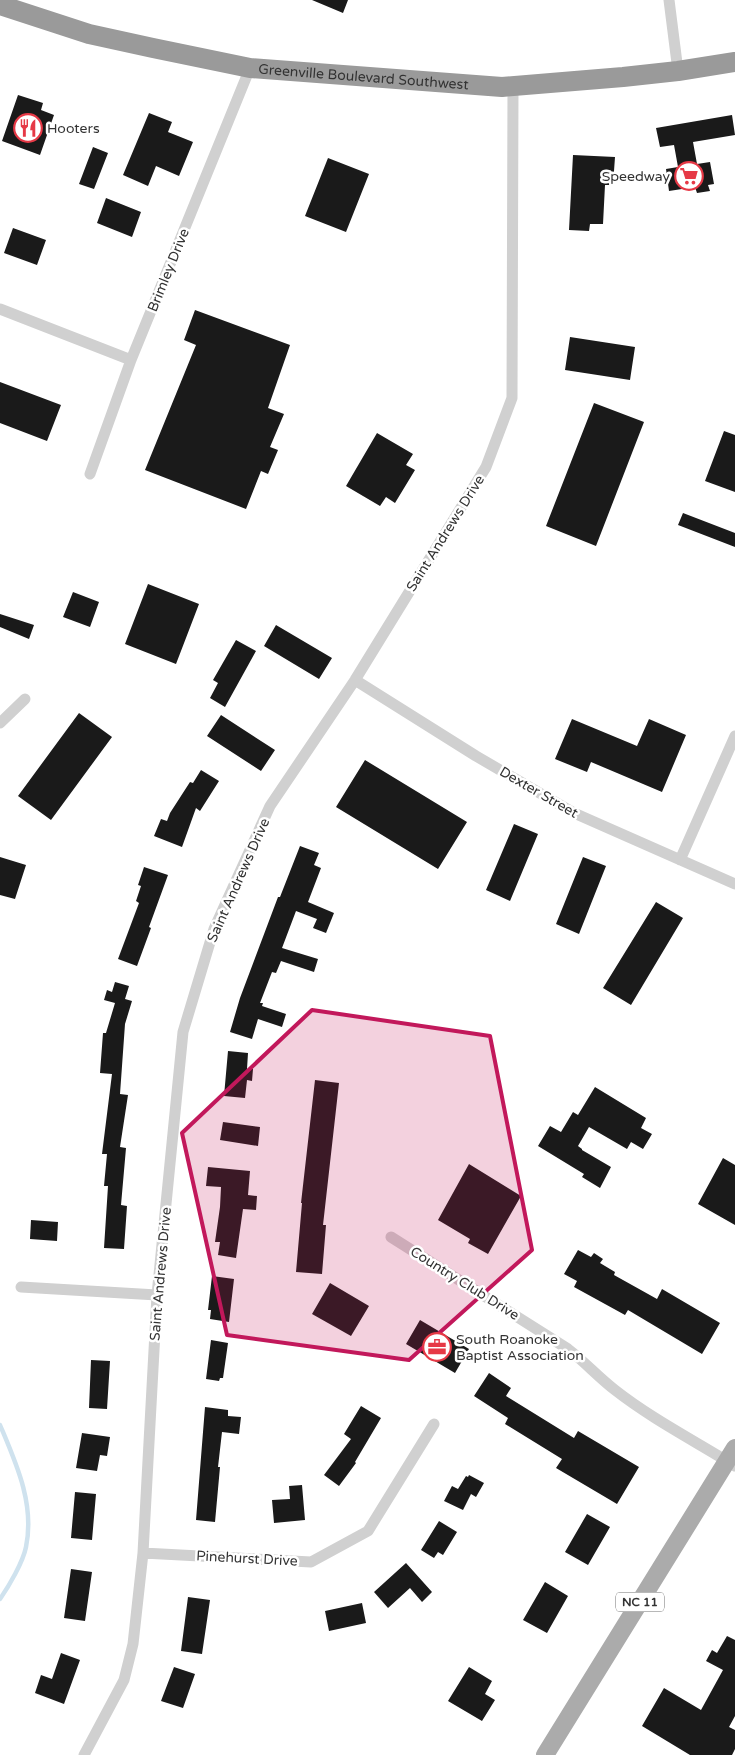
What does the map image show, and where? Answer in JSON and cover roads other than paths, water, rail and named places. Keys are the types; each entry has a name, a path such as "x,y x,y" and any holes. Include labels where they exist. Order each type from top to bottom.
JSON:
{"highway":[{"name":"Greenville Boulevard Southwest","path":"0,5 89,34 250,68 502,87 570,83 678,71 735,62"}],"main road":[{"name":"NC 11","path":"544,1755 732,1459"}],"street":[{"path":"669,0 678,71"},
{"name":"Brimley Drive","path":"90,474 131,360 250,68"},
{"name":"Saint Andrews Drive","path":"84,1755 124,1680 133,1644 143,1553 157,1295 183,1032 214,929 270,806 355,680 486,467 512,398 514,86"},
{"path":"0,309 131,360"},
{"name":"Dexter Street","path":"355,680 568,810 735,884"},
{"path":"0,723 25,699"},
{"path":"680,860 735,736"},
{"name":"Country Club Drive","path":"392,1237 568,1349 613,1389 631,1402 732,1459"},
{"path":"21,1287 157,1295"},
{"name":"Pinehurst Drive","path":"143,1553 311,1562 368,1532 434,1424"}],"waterway":[{"path":"0,1425 18,1469 28,1515 26,1547 22,1560 0,1599"}],"place":[{"name":"Hooters","path":"28,128"},
{"name":"Speedway","path":"689,176"},
{"name":"South Roanoke Baptist Association","path":"437,1347"}]}
